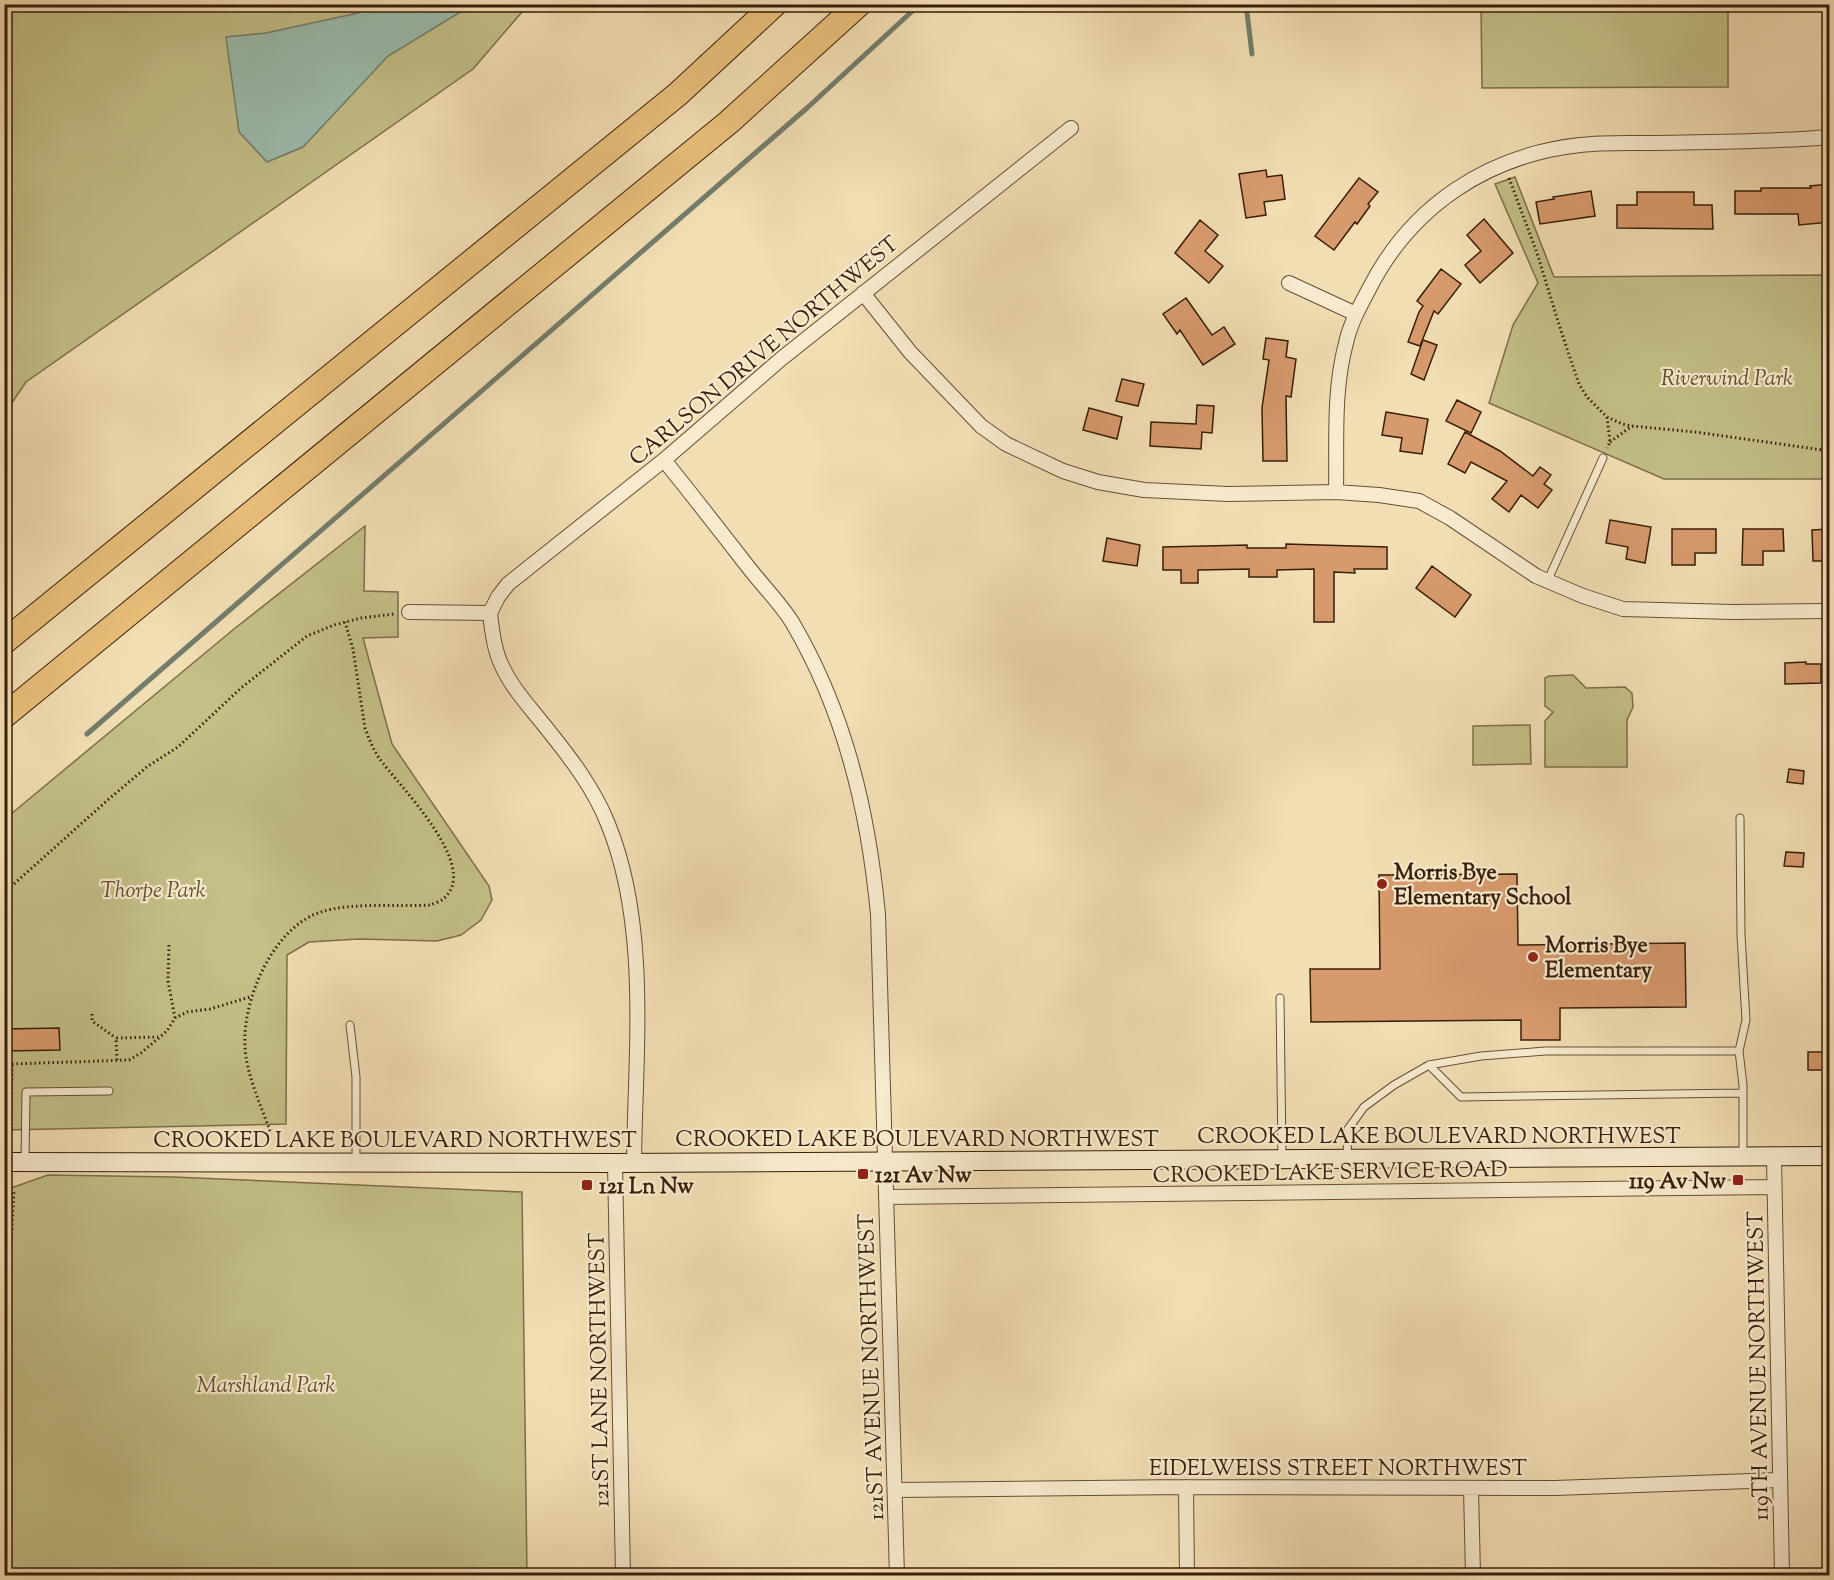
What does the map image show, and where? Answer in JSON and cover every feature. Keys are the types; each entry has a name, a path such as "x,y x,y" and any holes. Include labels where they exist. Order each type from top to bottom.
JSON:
{"highway":[{"path":"4,642 678,94 775,4"},
{"path":"4,716 729,122 859,4"},
{"path":"4,730 19,717 51,678"}],"street":[{"name":"CARLSON DRIVE NORTHWEST","path":"490,613 508,584 664,460 772,367 863,293 1071,128"},
{"path":"1336,492 1339,380 1346,343 1356,314 1379,269 1423,215 1457,188 1478,174 1503,163 1580,145 1778,142 1830,137"},
{"path":"1289,284 1356,314"},
{"path":"863,293 910,352 981,426 1006,444 1063,471 1098,482 1144,490 1228,494 1336,492 1419,501 1450,518 1480,540 1547,582 1623,609 1733,612 1830,611"},
{"name":"121ST AVENUE NORTHWEST","path":"664,460 791,620 818,672 837,719 861,796 872,854 878,914 897,1575"},
{"path":"409,612 490,613 501,664 513,686 583,775 608,823 622,864 632,909 636,962 634,1163"},
{"name":"119TH AVENUE NORTHWEST","path":"1774,1156 1782,1575"},
{"name":"CROOKED LAKE BOULEVARD NORTHWEST","path":"4,1162 634,1163 1830,1156"},
{"name":"121ST LANE NORTHWEST","path":"615,1163 623,1575"},
{"name":"CROOKED LAKE SERVICE ROAD","path":"887,1197 1774,1187"},
{"name":"EIDELWEISS STREET NORTHWEST","path":"896,1490 1186,1487 1555,1488 1779,1480"},
{"path":"1186,1487 1187,1575"},
{"path":"1472,1488 1473,1575"}],"lane":[{"path":"1547,582 1603,458"},
{"path":"1740,818 1741,935 1746,1020 1739,1051 1743,1093 1743,1157"},
{"path":"1280,998 1282,1160"},
{"path":"350,1025 356,1077 356,1162"},
{"path":"1347,1159 1348,1129 1364,1107 1394,1085 1429,1065 1481,1056 1545,1051 1739,1051"},
{"path":"1429,1065 1461,1097 1743,1093"},
{"path":"25,1162 26,1092 109,1091"}],"path":[{"path":"1503,163 1537,253 1579,384 1587,397 1607,417 1632,426 1695,432 1830,451"},
{"path":"1607,417 1610,442"},
{"path":"1603,458 1610,442 1632,426"},
{"path":"4,893 110,798 148,766 178,747 241,688 308,636 361,618 409,612"},
{"path":"270,1131 244,1049 250,997 276,948 289,931 308,916 339,907 431,905 444,899 450,889 454,874 450,857 433,826 378,756 369,740 365,728 353,649 345,622"},
{"path":"169,945 168,981 175,1018"},
{"path":"4,1064 129,1060 141,1053 166,1031 175,1018 187,1012 210,1009 250,997"},
{"path":"92,1014 93,1021 116,1038 158,1037"},
{"path":"116,1038 117,1060"},
{"path":"11,1135 12,1064"},
{"path":"4,1105 12,1121"},
{"path":"4,1369 14,1190"}],"green space":[{"path":"5,5 528,5 473,69 26,382 5,413"},
{"path":"1481,5 1728,5 1728,87 1482,88"},
{"name":"Riverwind Park","path":"1515,177 1554,277 1829,275 1829,479 1664,479 1489,403 1513,325 1538,283 1495,184"},
{"name":"Thorpe Park","path":"365,526 364,591 398,592 398,637 363,638 392,744 489,886 492,900 481,920 461,935 437,941 359,939 309,942 287,955 286,1124 5,1130 5,819 234,629"},
{"path":"1573,675 1586,688 1625,687 1632,693 1633,707 1627,720 1627,767 1545,767 1545,721 1553,712 1545,706 1545,678"},
{"path":"1530,725 1531,764 1473,765 1473,726"},
{"name":"Marshland Park","path":"48,1175 173,1177 522,1192 527,1575 5,1575 5,1190"}],"shaded area":[{"path":"369,5 472,5 388,56 303,147 267,162 239,132 226,37 266,33 358,13"}],"building":[{"path":"1266,170 1267,177 1282,175 1285,199 1264,202 1266,215 1246,218 1239,174"},
{"path":"1359,178 1378,192 1357,224 1355,222 1334,250 1315,236"},
{"path":"1830,184 1830,222 1799,225 1798,214 1735,214 1735,191 1761,191 1761,188 1811,188 1810,186"},
{"path":"1591,191 1595,216 1540,224 1536,202"},
{"path":"1637,192 1694,192 1694,205 1712,205 1713,229 1617,228 1617,205 1637,205"},
{"path":"1484,219 1513,253 1480,283 1465,265 1481,251 1467,235"},
{"path":"1200,220 1218,235 1205,251 1223,266 1209,283 1175,253"},
{"path":"1441,269 1461,284 1438,314 1434,311 1420,346 1408,342 1423,306 1417,301"},
{"path":"1186,298 1212,335 1224,327 1235,344 1203,365 1180,330 1177,334 1163,314"},
{"path":"1266,338 1288,341 1286,357 1296,359 1291,397 1286,396 1287,461 1263,461 1262,408 1269,360 1263,359"},
{"path":"1423,340 1437,345 1424,380 1411,374"},
{"path":"1122,379 1144,384 1138,406 1116,401"},
{"path":"1457,400 1481,412 1471,433 1446,421"},
{"path":"1197,405 1214,406 1212,433 1202,432 1201,449 1150,446 1151,422 1196,424"},
{"path":"1089,408 1122,417 1117,439 1083,430"},
{"path":"1386,412 1428,419 1422,454 1400,451 1402,438 1382,435"},
{"path":"1465,432 1500,451 1533,476 1540,467 1551,475 1544,484 1552,490 1538,508 1521,495 1509,512 1492,499 1507,481 1471,462 1465,473 1448,464"},
{"path":"1610,520 1651,527 1645,563 1626,559 1628,547 1606,543"},
{"path":"1672,529 1716,529 1716,553 1695,553 1695,565 1672,565"},
{"path":"1743,529 1783,529 1784,551 1763,551 1763,565 1742,565"},
{"path":"1830,529 1830,561 1813,561 1812,530"},
{"path":"1107,538 1140,545 1137,566 1103,561"},
{"path":"1286,544 1387,547 1387,569 1354,569 1355,573 1334,572 1334,622 1314,622 1314,569 1277,570 1277,577 1249,577 1249,569 1198,570 1198,583 1181,583 1181,570 1163,570 1163,547 1247,545 1247,548 1286,548"},
{"path":"1432,566 1471,595 1455,617 1416,588"},
{"path":"1806,662 1806,664 1821,664 1821,683 1785,684 1785,663"},
{"path":"1789,769 1804,771 1803,784 1787,782"},
{"path":"1786,852 1804,853 1803,867 1784,866"},
{"name":"Morris Bye Elementary","path":"1517,874 1518,945 1685,943 1686,1007 1560,1008 1560,1040 1521,1040 1521,1020 1311,1022 1310,969 1380,969 1379,875"},
{"path":"59,1028 60,1050 4,1051 4,1029"},
{"path":"1808,1052 1830,1052 1830,1070 1808,1070"}],"waterway":[{"path":"87,734 807,108 920,4"},
{"path":"1246,4 1252,54"}],"place":[{"name":"Morris Bye Elementary School","path":"1382,884"},
{"name":"Morris Bye Elementary","path":"1533,957"},
{"name":"121 Av Nw","path":"863,1174"},
{"name":"119 Av Nw","path":"1738,1180"},
{"name":"121 Ln Nw","path":"587,1185"}]}
